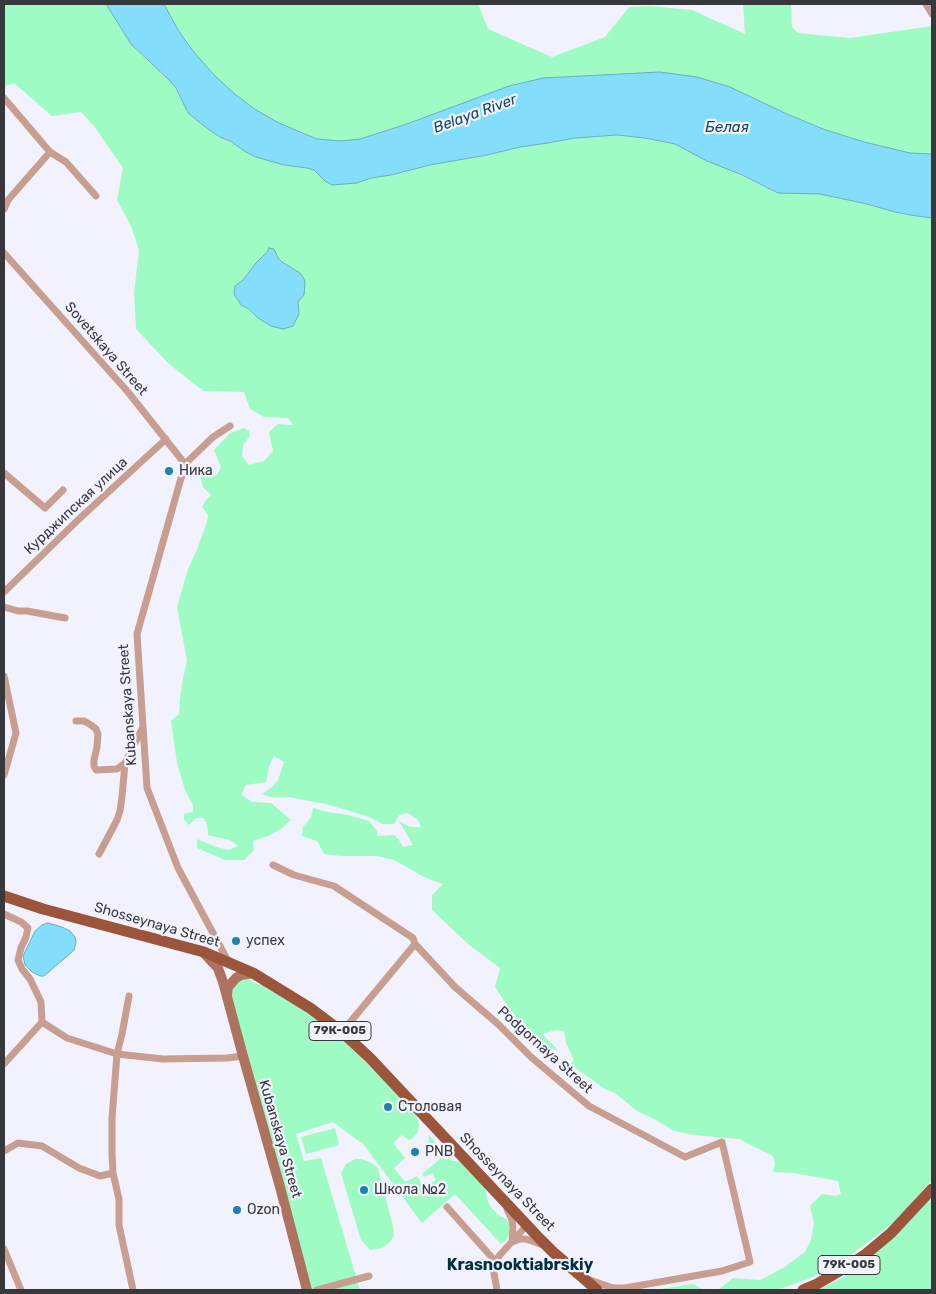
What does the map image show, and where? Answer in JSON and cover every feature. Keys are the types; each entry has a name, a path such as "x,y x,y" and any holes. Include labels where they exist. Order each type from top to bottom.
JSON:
{"main road":[{"name":"Shosseynaya Street","path":"4,896 43,909 204,952 253,973 310,1008 342,1032 396,1085 553,1252 597,1290"},
{"path":"204,952 218,968 227,996"},
{"path":"227,996 228,961"},
{"path":"227,996 228,987 236,978 253,973"},
{"name":"Kubanskaya Street","path":"227,996 307,1290"},
{"name":"79К-005","path":"803,1290 843,1269 866,1254 891,1233 932,1189"}],"street":[{"path":"926,4 932,14"},
{"path":"4,98 50,152 66,162 96,196"},
{"path":"4,209 8,200 50,152"},
{"name":"Sovetskaya Street","path":"4,253 96,355 185,464"},
{"path":"185,464 230,426"},
{"name":"Курджипская улица","path":"4,592 79,519 166,439"},
{"name":"Kubanskaya Street","path":"185,464 137,634 147,788 178,868 228,961"},
{"path":"4,473 45,508 64,490"},
{"path":"4,606 18,611 65,618"},
{"path":"4,676 16,734 4,775"},
{"path":"76,722 84,721 96,729 98,734 94,766 96,770 117,769 125,762"},
{"path":"98,854 117,820 120,811 125,762 142,728"},
{"name":"Podgornaya Street","path":"273,864 294,875 334,886 413,938 415,944 455,987 498,1024 531,1057 589,1106 685,1156 722,1142 750,1262 722,1271 625,1288 613,1288 583,1278"},
{"path":"4,914 21,922 28,928 18,960 41,1002 42,1022 4,1064"},
{"path":"342,1032 415,944"},
{"path":"129,996 117,1054 112,1118 112,1154 113,1173 119,1199 119,1225 133,1290"},
{"path":"42,1022 67,1038 117,1054 164,1059 242,1056"},
{"path":"4,1151 18,1143 42,1146 79,1168 100,1176 113,1173"},
{"path":"503,1201 512,1220 512,1242"},
{"path":"447,1207 496,1262"},
{"path":"497,1290 493,1268 499,1256 527,1225"},
{"path":"512,1242 526,1239 541,1244 553,1252"},
{"path":"4,1249 21,1290"},
{"path":"317,1290 369,1276"}],"green space":[{"path":"4,4 106,4 131,44 176,88 188,113 220,137 256,157 284,165 314,170 320,176 357,183 371,178 520,147 575,138 617,135 675,144 778,193 820,194 891,211 932,218 932,1180 899,1217 883,1231 849,1256 811,1278 777,1290 711,1290 719,1289 733,1278 760,1280 783,1268 805,1252 811,1240 814,1223 810,1206 822,1194 836,1196 841,1194 838,1181 794,1173 773,1172 775,1163 773,1156 739,1139 693,1135 674,1131 637,1111 615,1093 603,1088 570,1065 574,1060 566,1043 564,1031 556,1030 542,1034 558,1050 552,1049 547,1051 528,1031 495,987 500,968 468,944 432,910 432,895 443,884 426,878 394,860 377,856 324,854 317,841 302,836 303,827 311,817 313,808 369,821 377,831 377,836 394,835 403,847 413,845 399,821 410,827 421,827 418,820 408,813 399,815 394,824 382,824 369,817 326,804 288,797 270,797 262,794 278,780 284,762 274,756 269,766 266,782 246,785 241,795 253,802 271,803 291,820 281,829 253,841 254,850 244,860 225,860 197,848 197,839 229,850 238,846 230,840 208,835 207,824 204,818 196,818 189,825 184,820 184,814 193,812 193,805 185,790 177,763 171,721 179,714 187,661 177,607 188,569 207,522 208,515 202,507 211,495 203,487 198,470 203,465 207,466 209,476 217,475 221,467 214,450 230,433 244,428 249,431 250,436 243,445 242,456 249,465 264,461 273,451 269,432 278,424 293,425 288,418 264,417 250,409 244,392 203,391 168,363 136,329 134,293 139,250 131,226 117,200 123,168 94,126 81,112 52,116 14,83 4,85","holes":["269,248 273,249 282,262 298,302 299,314 271,326 241,305 234,294 235,286 243,280"]},
{"path":"164,4 478,4 488,29 552,57 605,37 629,7 651,6 692,10 745,34 743,4 791,4 792,27 798,33 850,38 932,26 932,154 910,153 864,142 823,129 730,87 697,77 598,75 543,78 509,86 404,125 360,139 341,141 317,139 279,123 256,110 236,95 215,76 193,51 178,30"},
{"path":"245,977 257,984 268,986 283,995 340,1037 386,1082 416,1115 419,1123 418,1132 412,1139 409,1140 402,1135 393,1143 405,1158 394,1168 405,1182 417,1176 424,1187 436,1180 432,1173 424,1177 422,1174 441,1158 464,1163 485,1185 488,1202 491,1207 509,1223 510,1233 506,1240 501,1244 455,1194 422,1223 364,1145 333,1122 296,1134 304,1161 321,1158 360,1290 312,1290 230,996 230,991 237,980"},
{"path":"335,1128 339,1145 306,1154 301,1137"},
{"path":"429,1135 441,1149 432,1150 428,1145"},
{"path":"355,1159 367,1161 378,1168 394,1235 390,1242 382,1248 370,1250 361,1240 341,1173 346,1164"},
{"path":"932,1195 932,1290 818,1290 838,1280 865,1262 888,1242"},
{"path":"693,1284 705,1290 641,1290 660,1289"}],"water":[{"name":"Белая","path":"106,4 164,4 178,30 193,51 215,76 236,95 256,110 279,123 317,139 341,141 360,139 404,125 509,86 543,78 660,72 697,77 730,87 823,129 864,142 910,153 932,154 932,218 891,211 820,194 778,193 742,175 707,161 675,144 617,135 575,138 520,147 371,178 357,183 332,185 314,170 284,165 256,157 244,151 208,129 188,113 176,88 131,44"},
{"path":"269,248 274,249 282,262 300,273 305,283 304,295 298,302 299,314 293,326 283,329 271,326 258,318 249,309 241,305 234,294 235,286 243,280"},
{"path":"48,923 70,931 75,937 76,942 74,950 44,976 40,976 32,972 25,965 23,956 35,931"}],"place":[{"name":"Ника","path":"169,471"},
{"name":"успех","path":"236,941"},
{"name":"Столовая","path":"388,1107"},
{"name":"PNB","path":"415,1152"},
{"name":"Школа №2","path":"364,1190"},
{"name":"Ozon","path":"237,1210"}],"district":[{"name":"Krasnooktiabrskiy","path":"520,1265"}],"water label":[{"name":"Belaya River","path":"475,114"}]}
